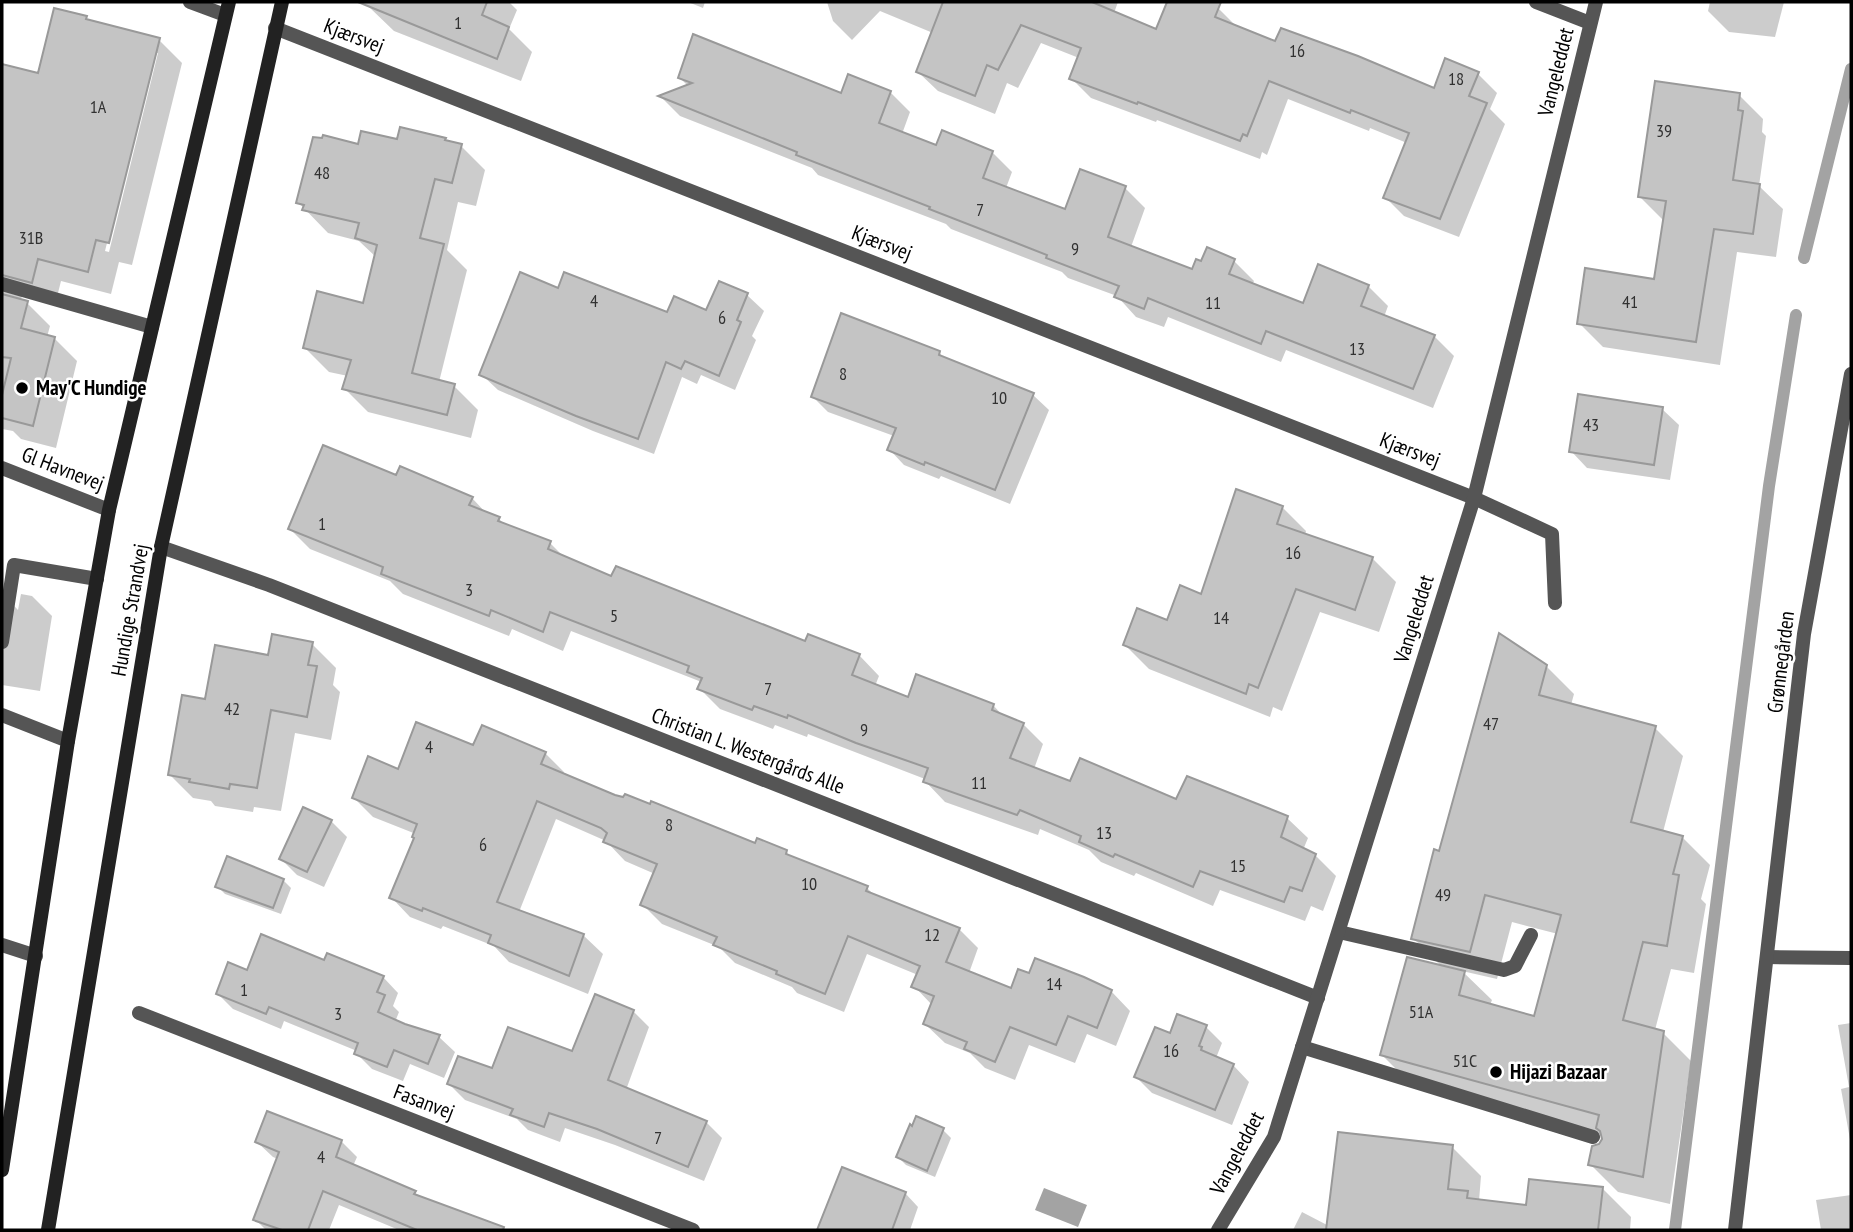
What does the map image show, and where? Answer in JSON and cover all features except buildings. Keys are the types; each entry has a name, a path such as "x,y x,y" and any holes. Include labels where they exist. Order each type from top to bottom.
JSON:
{"main road":[{"name":"Hundige Strandvej","path":"48,1230 161,547 282,2"},
{"name":"Hundige Strandvej","path":"2,1170 68,741 109,510 227,8"}],"street":[{"path":"190,2 227,8"},
{"path":"1536,2 1590,23"},
{"name":"Vangeleddet","path":"1218,1230 1274,1137 1474,498 1596,2"},
{"name":"Kjærsvej","path":"275,28 1474,498 1552,534 1555,603"},
{"path":"2,284 152,327"},
{"name":"Grønnegården","path":"1735,1230 1804,634 1851,374"},
{"name":"Gl Havnevej","path":"2,468 109,510"},
{"name":"Christian L. Westergårds Alle","path":"161,547 269,585 1318,998"},
{"path":"2,642 14,565 97,579"},
{"path":"2,715 68,741"},
{"path":"1339,932 1504,970 1515,966 1531,935"},
{"path":"2,945 36,956"},
{"path":"1767,957 1851,958"},
{"name":"Fasanvej","path":"139,1013 693,1230"},
{"path":"1302,1047 1593,1137"}],"shaded area":[{"path":"1044,1188 1087,1205 1078,1227 1035,1210"}],"waterway":[{"path":"1804,258 1851,69"},
{"path":"1675,1230 1769,486 1796,315"}],"place":[{"name":"May'C Hundige","path":"22,388"},
{"name":"Hijazi Bazaar","path":"1496,1072"}]}
